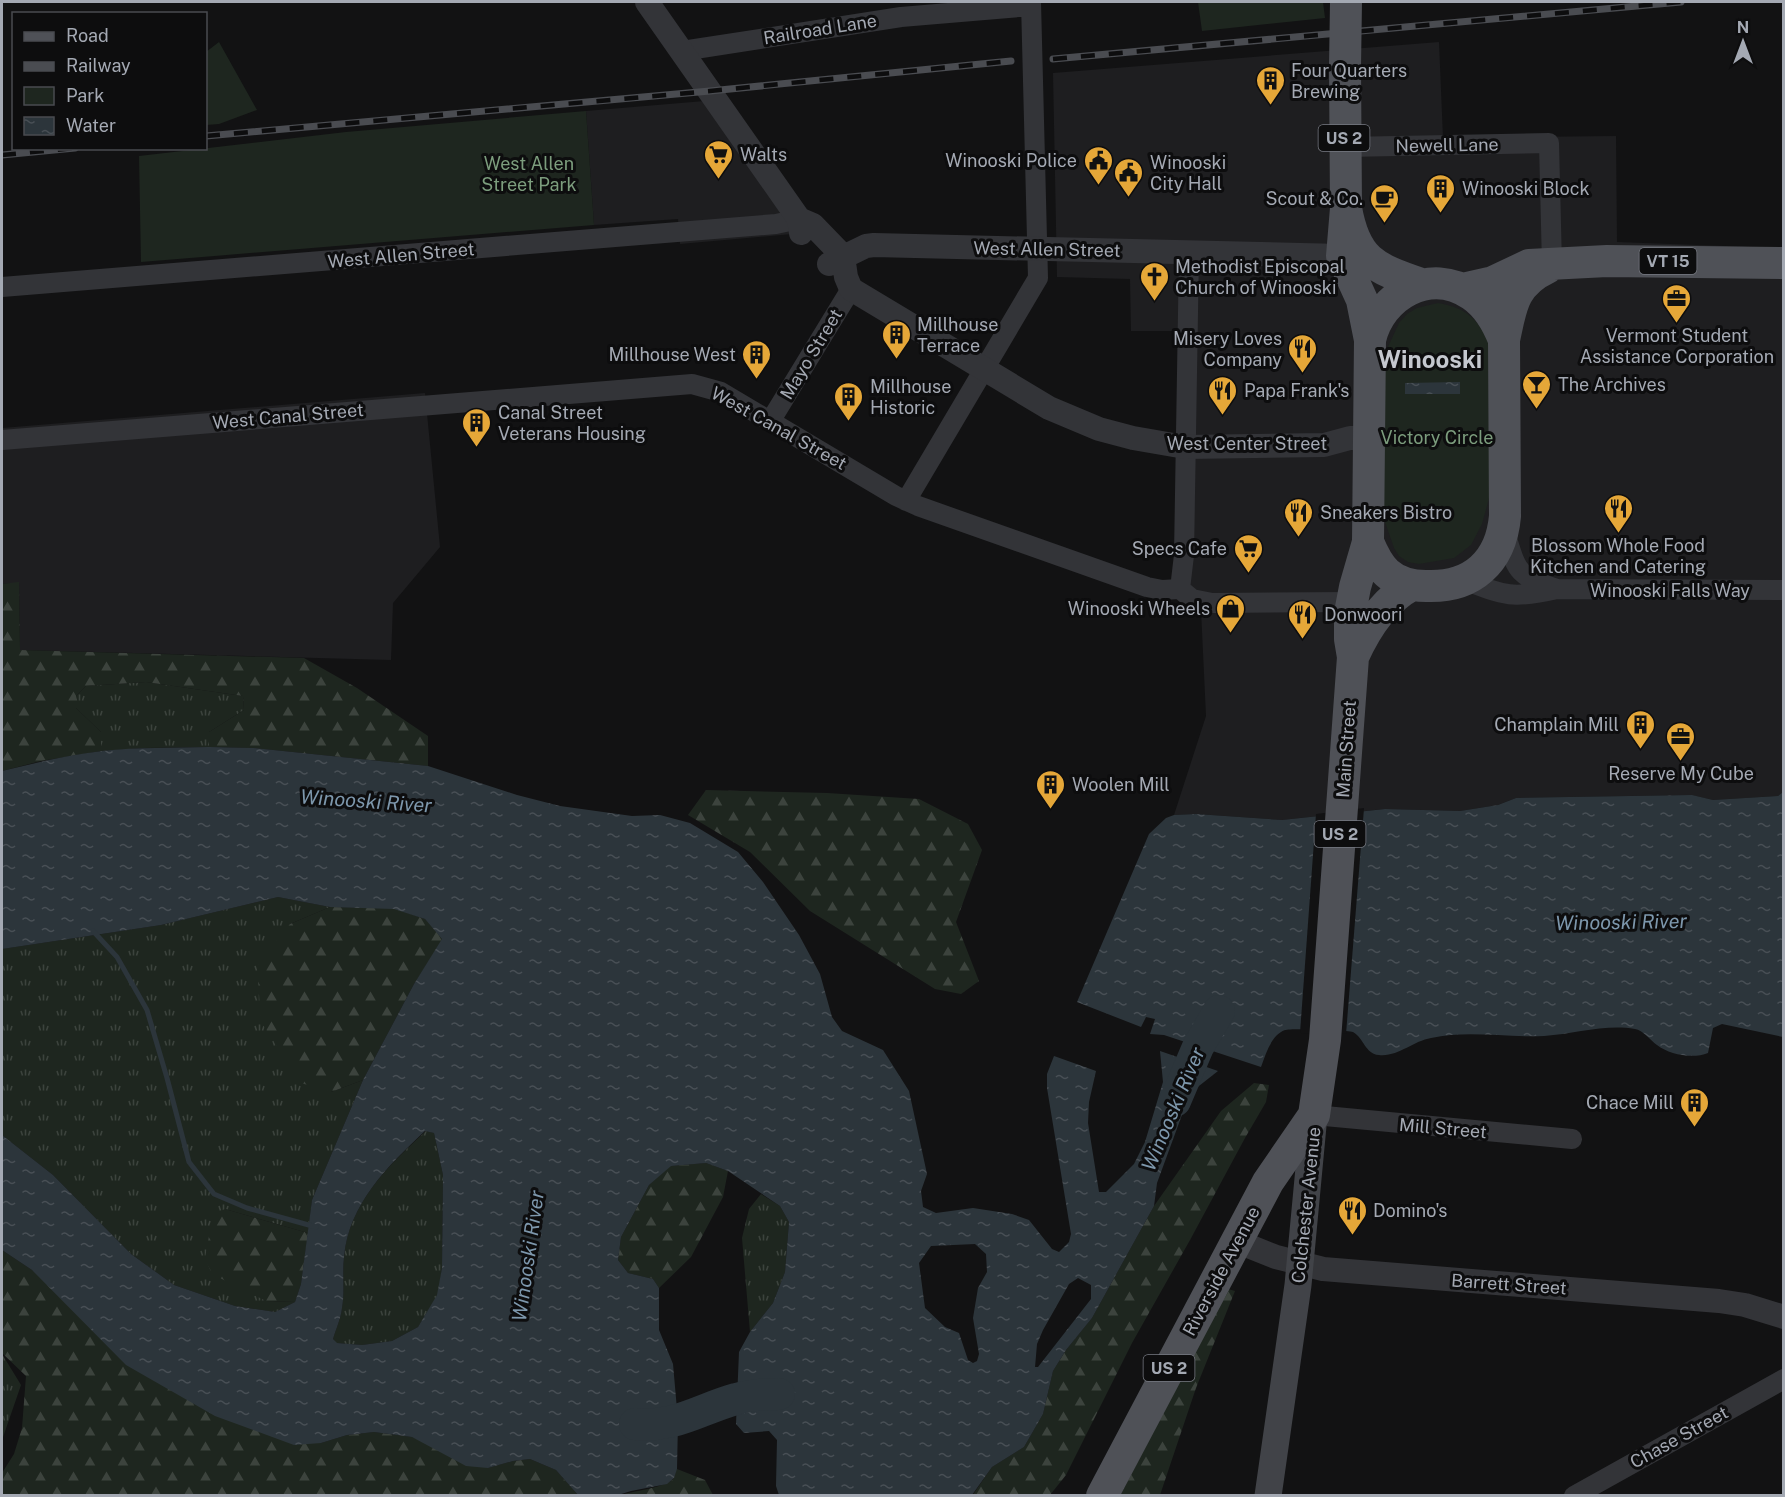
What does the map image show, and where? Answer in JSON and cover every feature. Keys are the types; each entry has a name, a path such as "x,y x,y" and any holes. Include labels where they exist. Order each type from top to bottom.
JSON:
{"main road":[{"name":"US 2","path":"1341,256 1346,208 1346,2"},
{"name":"US 2","path":"1346,208 1350,231 1365,256 1386,270 1421,285 1441,284 1470,294 1487,309 1504,340 1504,528 1500,542 1491,560 1483,569 1464,580 1440,586 1412,585"},
{"name":"Main Street","path":"1341,256 1362,300 1370,340"},
{"name":"VT 15","path":"1462,290 1493,282 1529,265 1607,261 1784,263"},
{"name":"VT 15","path":"1504,340 1511,306 1516,294 1526,281 1552,265"},
{"name":"Main Street","path":"1334,913 1353,657 1350,623 1352,602 1368,542 1360,438 1370,340 1376,321 1391,303 1409,289 1421,285"},
{"path":"1368,542 1374,556 1388,574 1412,585"},
{"name":"Main Street","path":"1353,657 1368,628 1382,609 1412,585"},
{"name":"Colchester Avenue","path":"1268,1496 1300,1264 1314,1115 1325,1040 1334,913"},
{"name":"Riverside Avenue","path":"1102,1496 1268,1182 1314,1115"}],"street":[{"path":"647,2 799,219"},
{"path":"906,501 1038,278 1031,4"},
{"name":"Railroad Lane","path":"682,51 901,16 1031,4"},
{"name":"Newell Lane","path":"1345,147 1549,143 1552,265"},
{"name":"West Allen Street","path":"2,287 776,224 799,219"},
{"name":"West Center Street","path":"799,219 813,225 842,272 984,369 1049,408 1099,429 1133,438 1185,447 1324,445 1360,438"},
{"name":"West Allen Street","path":"842,272 866,246 874,245 1341,256"},
{"path":"1180,590 1184,562 1189,252"},
{"name":"Mayo Street","path":"771,420 842,272"},
{"name":"West Canal Street","path":"2,440 698,384 721,392 771,420 906,501 1147,587 1180,590 1192,599 1212,603 1352,602"},
{"name":"Winooski Falls Way","path":"1504,528 1520,571 1532,581 1557,590"},
{"name":"Winooski Falls Way","path":"1464,580 1490,591 1509,595 1532,595 1557,590 1784,590"},
{"name":"Mill Street","path":"1314,1115 1572,1139"},
{"name":"Barrett Street","path":"1236,1241 1300,1264 1346,1272 1719,1301 1744,1305 1784,1317"},
{"name":"Chase Street","path":"1574,1496 1784,1379"}],"shaded area":[{"path":"1439,42 1443,138 1616,136 1617,242 1783,248 1783,792 1778,796 1713,800 1691,795 1516,798 1498,805 1460,811 1384,809 1282,820 1196,814 1174,815 1206,716 1201,610 1177,578 1179,331 1131,331 1130,279 1057,277 1053,73"},
{"path":"728,99 792,234 680,244 678,219 594,225 586,111"},
{"path":"425,393 440,547 393,603 391,660 20,650 19,583 2,584 2,428"}],"green space":[{"path":"1198,2 1323,2 1325,18 1202,31"},
{"path":"219,42 257,110 219,124 207,125 207,51"},
{"name":"West Allen Street Park","path":"586,111 594,225 141,262 139,156 207,150 207,148 346,132"},
{"name":"Victory Circle","path":"1438,303 1457,308 1470,316 1481,328 1490,345 1490,495 1482,524 1471,545 1454,558 1419,564 1408,562 1399,556 1382,513 1384,376 1387,349 1399,323 1417,308"},
{"path":"19,582 20,650 304,658 357,688 428,736 428,766 253,748 209,747 209,732 244,710 243,696 146,682 86,686 76,696 76,708 101,732 101,751 41,761 2,771 2,584"},
{"path":"146,682 243,696 244,710 209,732 209,747 101,751 101,732 76,708 76,696 86,686"},
{"path":"706,790 827,793 919,799 968,824 982,850 956,922 979,981 961,994 935,989 810,911 750,852 688,815"},
{"path":"278,897 330,907 290,924 331,1092 363,1080 312,1200 308,1233 225,1209 266,1301 295,1302 275,1312 235,1306 174,1285 131,1254 53,1175 2,1135 2,949 161,925"},
{"path":"330,907 394,908 425,919 443,939 414,984 363,1080 331,1092 301,1083 261,1022 257,966 290,924"},
{"path":"1254,1083 1269,1085 1266,1102 1132,1343 1066,1475 1050,1495 972,1496 992,1467 1024,1447 1043,1414 1053,1371 1066,1350 1092,1318 1154,1206 1221,1111"},
{"path":"426,1131 434,1133 443,1175 442,1268 438,1295 418,1327 392,1341 362,1345 336,1343 333,1339 343,1302 344,1257 347,1238 354,1219 362,1203 385,1172"},
{"path":"706,1163 728,1171 723,1197 691,1257 659,1288 653,1279 628,1273 618,1260 621,1237 649,1185 670,1166"},
{"path":"761,1194 780,1206 789,1222 785,1272 773,1303 750,1332 742,1238 749,1209"},
{"path":"225,1209 308,1233 301,1284 295,1302 266,1301 212,1274 205,1258 213,1214"},
{"path":"2,1250 321,1443 347,1435 374,1432 412,1437 488,1468 530,1459 556,1470 578,1495 2,1495 2,1473 14,1454 22,1428 26,1376 2,1353"},
{"path":"1228,1289 1235,1291 1196,1388 1160,1495 1120,1496"},
{"path":"2,1354 21,1385 2,1440"},
{"path":"677,1469 705,1480 713,1495 618,1496 664,1484 674,1478"}],"water":[{"path":"1460,382 1460,394 1405,394 1405,383"},
{"path":"209,747 253,748 428,766 517,795 560,806 632,816 660,815 690,823 738,852 763,882 799,935 820,974 832,1017 842,1031 883,1050 909,1091 927,1174 921,1191 923,1207 936,1213 973,1208 1012,1214 1029,1220 1052,1249 1059,1252 1069,1242 1071,1234 1047,1088 1047,1074 1054,1056 1096,1071 1089,1102 1088,1123 1099,1192 1106,1192 1134,1164 1145,1142 1163,1082 1160,1051 1218,1071 1190,1093 1157,1183 1154,1206 1092,1318 1066,1350 1053,1371 1043,1414 1024,1447 992,1467 972,1495 779,1495 776,1486 777,1440 769,1431 744,1433 736,1424 739,1352 750,1332 773,1303 785,1272 789,1222 780,1206 728,1171 706,1163 671,1166 649,1185 621,1237 618,1260 628,1273 653,1279 659,1288 659,1330 673,1364 678,1421 677,1469 674,1478 667,1484 618,1495 578,1495 556,1470 530,1459 488,1468 466,1466 412,1437 374,1432 347,1435 321,1443 294,1445 215,1416 126,1365 32,1270 2,1250 2,1135 53,1175 131,1254 174,1285 235,1306 275,1312 295,1302 301,1284 312,1200 363,1080 414,984 442,939 425,919 394,909 330,907 278,897 161,925 2,949 2,771 102,751","holes":["425,1131 434,1133 443,1175 442,1268 437,1295 418,1327 392,1341 362,1345 337,1343 333,1339 341,1312 344,1257 347,1238 354,1219 372,1187 384,1172","975,1244 986,1254 987,1272 978,1288 973,1318 979,1354 977,1361 973,1363 968,1360 959,1333 945,1327 925,1308 919,1263 931,1246","1078,1278 1091,1285 1091,1299 1038,1367 1035,1367 1037,1344 1069,1284"]},
{"path":"1783,792 1783,1037 1722,1024 1713,1028 1708,1053 1689,1056 1675,1054 1662,1048 1638,1030 1601,1028 1544,1036 1473,1034 1445,1036 1424,1040 1393,1054 1379,1055 1371,1052 1353,1032 1289,1029 1280,1032 1273,1040 1261,1067 1164,1035 1150,1034 1155,1019 1146,1017 1141,1027 1077,1002 1149,834 1166,818 1174,815 1196,814 1282,820 1385,809 1460,811 1498,805 1516,798 1692,795 1713,800 1778,796"}],"pier":[{"path":"1364,808 1346,1034 1300,1033 1316,814"}],"waterway":[{"path":"93,931 117,957 147,1010 189,1162 214,1194 247,1208 316,1227"},
{"name":"Winooski River","path":"1175,1101 1198,1047 1219,1011"},
{"path":"635,1424 663,1423 741,1398 779,1394"}],"railway":[{"path":"1053,59 1681,2"},
{"path":"207,136 710,91 1011,61"},
{"path":"2,155 54,150"}],"place":[{"name":"Four Quarters Brewing","path":"1270,106"},
{"name":"Walts","path":"719,180"},
{"name":"Winooski Police","path":"1098,186"},
{"name":"Winooski City Hall","path":"1129,198"},
{"name":"Winooski Block","path":"1441,214"},
{"name":"Scout & Co.","path":"1384,224"},
{"name":"Methodist Episcopal Church of Winooski","path":"1154,302"},
{"name":"Vermont Student Assistance Corporation","path":"1677,324"},
{"name":"Millhouse Terrace","path":"896,360"},
{"name":"Misery Loves Company","path":"1303,374"},
{"name":"Millhouse West","path":"757,380"},
{"name":"The Archives","path":"1537,410"},
{"name":"Papa Frank's","path":"1223,416"},
{"name":"Millhouse Historic","path":"849,422"},
{"name":"Canal Street Veterans Housing","path":"477,448"},
{"name":"Blossom Whole Food Kitchen and Catering","path":"1618,534"},
{"name":"Sneakers Bistro","path":"1299,538"},
{"name":"Specs Cafe","path":"1248,574"},
{"name":"Winooski Wheels","path":"1231,634"},
{"name":"Donwoori","path":"1303,640"},
{"name":"Champlain Mill","path":"1640,750"},
{"name":"Reserve My Cube","path":"1681,762"},
{"name":"Woolen Mill","path":"1051,810"},
{"name":"Chace Mill","path":"1695,1128"},
{"name":"Domino's","path":"1352,1236"}],"district":[{"name":"Winooski","path":"1430,359"}]}
